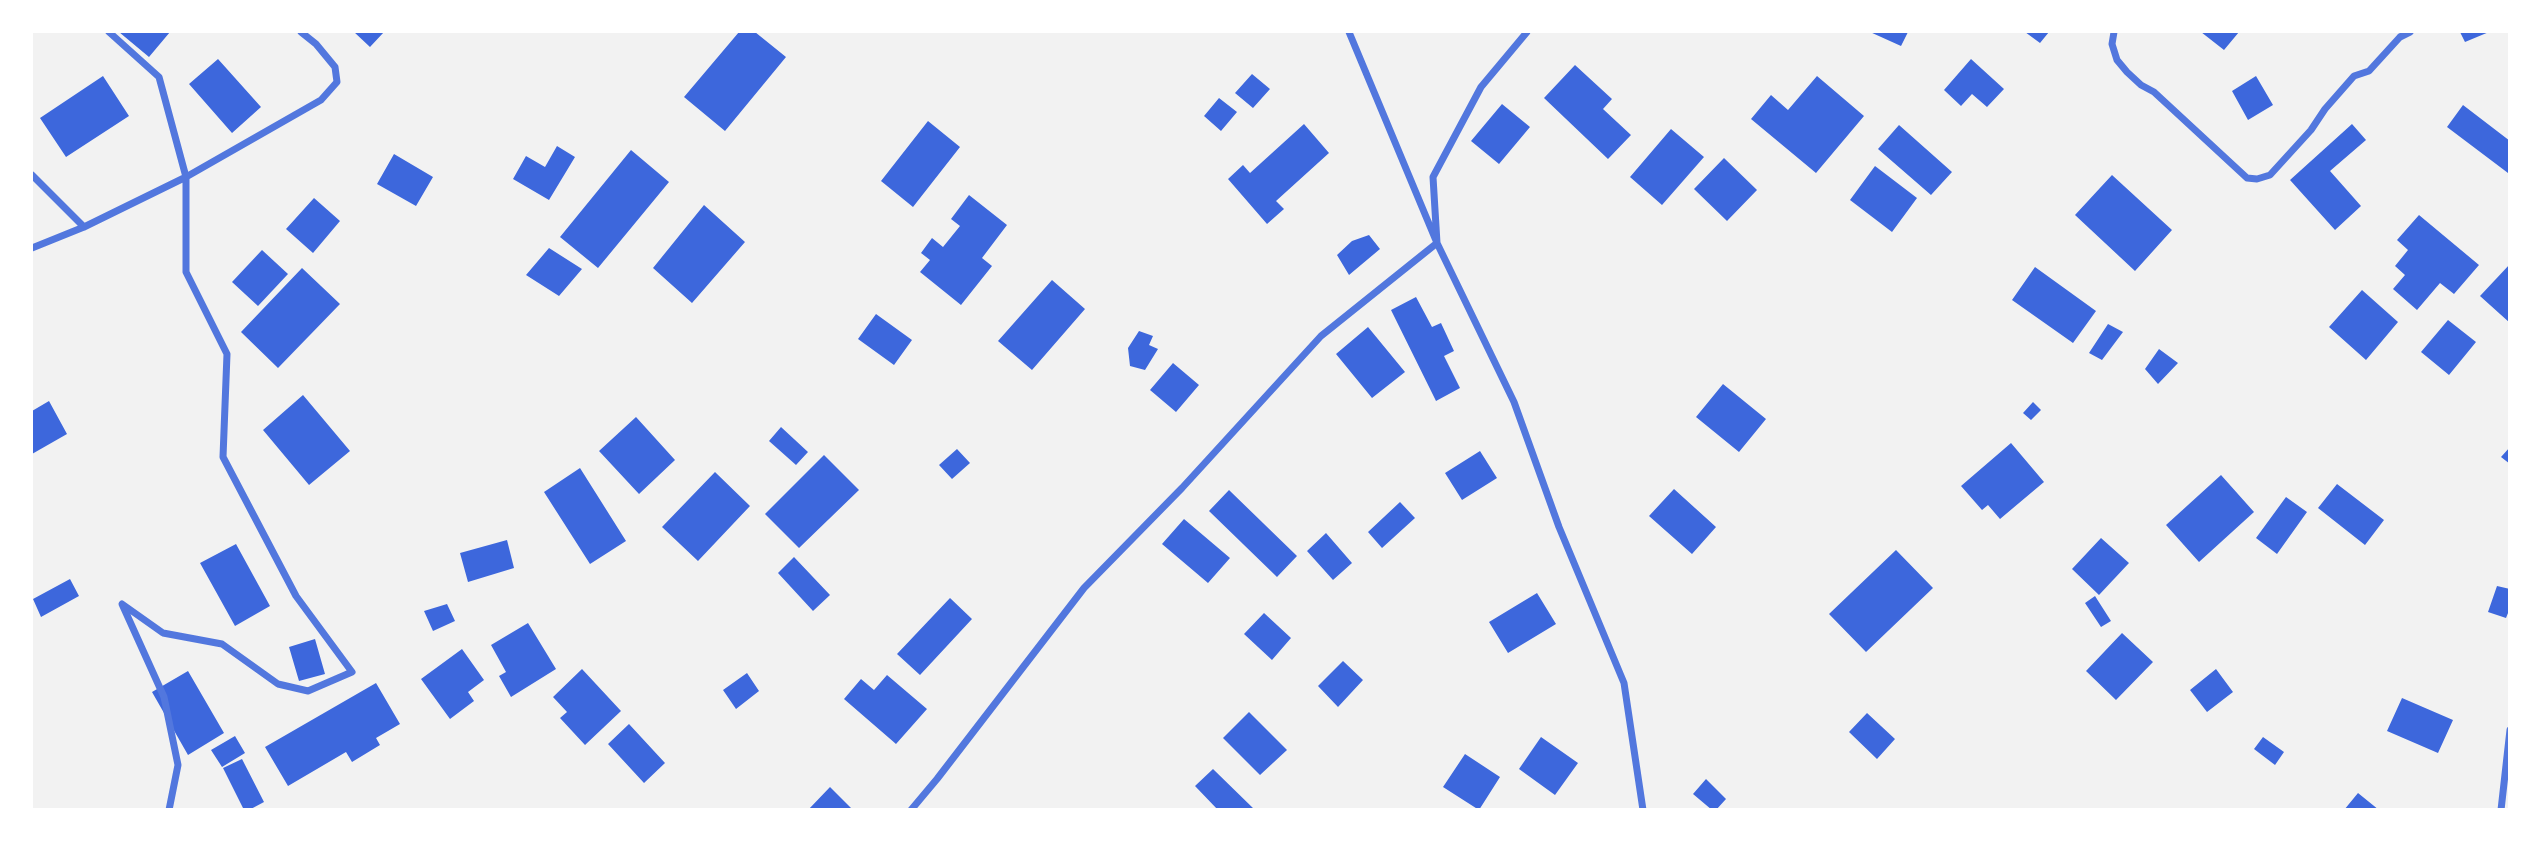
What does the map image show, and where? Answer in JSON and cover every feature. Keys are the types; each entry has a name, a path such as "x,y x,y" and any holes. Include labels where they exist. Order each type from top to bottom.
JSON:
{"street":[{"path":"109,32 159,77 186,177 186,272 226,354 223,457 296,596 352,672 308,691 278,684 222,644 163,633 122,604 164,697 178,765 169,810"},
{"path":"32,248 83,227 186,177 321,100 337,82 335,67 316,44 301,32"},
{"path":"1349,32 1437,243 1514,402 1559,527 1624,683 1643,810"},
{"path":"1437,243 1433,177 1481,87 1527,32"},
{"path":"2114,32 2112,44 2117,60 2127,72 2141,85 2154,92 2248,178 2257,180 2270,175 2354,76 2369,71 2400,37 2410,32"},
{"path":"32,175 83,227"},
{"path":"911,810 1084,589 1182,488 1321,336 1437,243"},
{"path":"2501,810 2510,730"}],"building":[{"path":"119,32 170,32 149,57"},
{"path":"354,32 384,32 370,47"},
{"path":"739,32 755,32 786,57 725,131 684,97"},
{"path":"1870,32 1908,32 1901,46"},
{"path":"2025,32 2049,32 2040,43"},
{"path":"2201,32 2239,32 2224,50"},
{"path":"2460,32 2489,32 2465,42"},
{"path":"218,59 261,107 232,133 189,84"},
{"path":"1971,59 2004,89 1987,107 1972,94 1961,106 1944,90"},
{"path":"1575,65 1612,99 1603,109 1631,135 1608,159 1544,98"},
{"path":"1252,74 1270,89 1253,108 1235,93"},
{"path":"103,76 129,116 66,157 40,118"},
{"path":"1817,76 1864,116 1816,173 1751,119 1771,95 1788,110"},
{"path":"2256,76 2273,105 2248,120 2232,91"},
{"path":"1219,98 1237,112 1221,131 1204,116"},
{"path":"1502,104 1530,127 1499,164 1471,141"},
{"path":"2463,105 2510,141 2508,173 2447,127"},
{"path":"928,121 960,147 913,207 881,181"},
{"path":"1304,124 1329,153 1276,201 1284,209 1267,224 1228,179 1243,165 1250,173"},
{"path":"2352,124 2366,140 2330,171 2361,206 2335,230 2290,180"},
{"path":"1899,125 1952,172 1931,195 1878,149"},
{"path":"1671,129 1704,157 1662,205 1630,177"},
{"path":"557,146 575,157 549,200 513,179 526,156 545,167"},
{"path":"631,150 669,182 598,268 560,237"},
{"path":"394,154 433,177 416,206 377,184"},
{"path":"1724,158 1757,190 1727,221 1694,189"},
{"path":"1875,166 1917,198 1892,232 1850,200"},
{"path":"2112,175 2172,230 2135,271 2075,215"},
{"path":"969,195 1007,225 982,258 992,266 961,305 920,272 930,260 921,253 932,238 943,247 960,226 951,219"},
{"path":"314,198 340,221 313,253 286,229"},
{"path":"704,205 745,242 692,303 653,268"},
{"path":"2419,215 2479,265 2454,294 2440,283 2417,310 2393,289 2405,275 2395,266 2408,250 2397,240"},
{"path":"1369,235 1380,249 1349,275 1337,255 1352,241"},
{"path":"549,248 582,269 559,296 526,275"},
{"path":"262,250 288,274 258,306 232,282"},
{"path":"2510,264 2510,323 2480,296"},
{"path":"2035,267 2096,311 2073,343 2012,300"},
{"path":"302,268 340,304 278,368 241,332"},
{"path":"1052,280 1085,309 1032,370 998,341"},
{"path":"2362,290 2398,322 2366,360 2329,327"},
{"path":"1416,297 1432,327 1441,323 1454,351 1444,356 1460,388 1436,401 1391,310"},
{"path":"876,314 912,340 894,365 858,339"},
{"path":"2448,320 2476,342 2449,375 2421,352"},
{"path":"2108,324 2123,332 2102,360 2089,353"},
{"path":"1368,327 1405,372 1372,398 1336,354"},
{"path":"1139,331 1153,336 1149,345 1158,349 1145,370 1130,366 1128,348"},
{"path":"2159,349 2178,363 2158,384 2145,369"},
{"path":"1173,363 1199,385 1176,412 1150,390"},
{"path":"1723,384 1766,419 1739,452 1696,417"},
{"path":"303,395 350,451 309,485 263,430"},
{"path":"49,401 67,434 32,454 32,411"},
{"path":"2033,402 2041,410 2031,420 2023,413"},
{"path":"636,417 675,460 639,494 599,451"},
{"path":"781,427 808,452 796,465 769,441"},
{"path":"2011,443 2044,482 2000,519 1988,505 1982,510 1961,486"},
{"path":"2510,447 2510,464 2501,457"},
{"path":"957,449 970,463 952,479 939,465"},
{"path":"1480,451 1497,478 1462,500 1445,473"},
{"path":"824,455 859,490 799,548 765,514"},
{"path":"580,468 626,541 590,564 544,492"},
{"path":"715,472 750,506 698,561 662,527"},
{"path":"2221,475 2254,512 2199,562 2166,525"},
{"path":"2337,484 2384,520 2365,545 2318,508"},
{"path":"1674,489 1716,527 1692,554 1649,516"},
{"path":"1229,490 1297,556 1277,577 1209,511"},
{"path":"2286,497 2307,512 2277,554 2256,538"},
{"path":"1400,502 1415,518 1382,548 1368,532"},
{"path":"1184,519 1230,558 1208,583 1162,544"},
{"path":"1326,533 1352,563 1333,580 1307,551"},
{"path":"2101,538 2129,563 2099,595 2072,569"},
{"path":"507,540 514,568 468,582 460,553"},
{"path":"236,544 270,606 235,626 200,563"},
{"path":"1896,550 1933,588 1866,652 1829,614"},
{"path":"794,557 830,595 813,611 778,573"},
{"path":"70,579 79,596 41,617 33,599"},
{"path":"2497,586 2510,589 2510,608 2506,618 2488,612"},
{"path":"1537,593 1556,624 1508,653 1489,622"},
{"path":"2095,596 2111,621 2101,627 2085,603"},
{"path":"950,598 972,619 920,675 897,654"},
{"path":"447,604 455,621 433,631 424,611"},
{"path":"1264,613 1291,638 1272,660 1244,634"},
{"path":"528,623 556,669 511,697 499,676 506,672 491,645"},
{"path":"2122,633 2153,662 2116,700 2086,671"},
{"path":"315,639 325,674 299,681 289,647"},
{"path":"462,649 484,680 468,692 474,701 450,719 421,679"},
{"path":"1343,661 1363,680 1338,707 1318,686"},
{"path":"582,669 621,711 585,745 560,718 567,712 553,697"},
{"path":"2216,669 2233,692 2207,712 2190,690"},
{"path":"188,671 224,733 188,755 152,692"},
{"path":"747,673 759,691 736,709 723,690"},
{"path":"887,675 927,709 896,744 844,699 861,679 874,690"},
{"path":"376,683 400,724 376,738 380,745 352,762 346,752 288,786 265,747"},
{"path":"2402,698 2453,720 2438,753 2387,731"},
{"path":"1249,712 1287,750 1260,775 1223,738"},
{"path":"1867,713 1895,739 1877,759 1849,732"},
{"path":"629,724 665,763 644,783 608,744"},
{"path":"235,736 245,753 222,767 211,750"},
{"path":"1541,737 1578,763 1555,795 1519,769"},
{"path":"2263,737 2284,752 2275,765 2254,749"},
{"path":"1465,754 1500,777 1479,810 1443,787"},
{"path":"242,759 264,802 249,810 244,810 223,768"},
{"path":"1213,769 1255,810 1218,810 1195,786"},
{"path":"1706,779 1726,799 1716,810 1712,810 1693,794"},
{"path":"830,787 853,810 808,810"},
{"path":"2358,793 2379,810 2344,810"}]}
